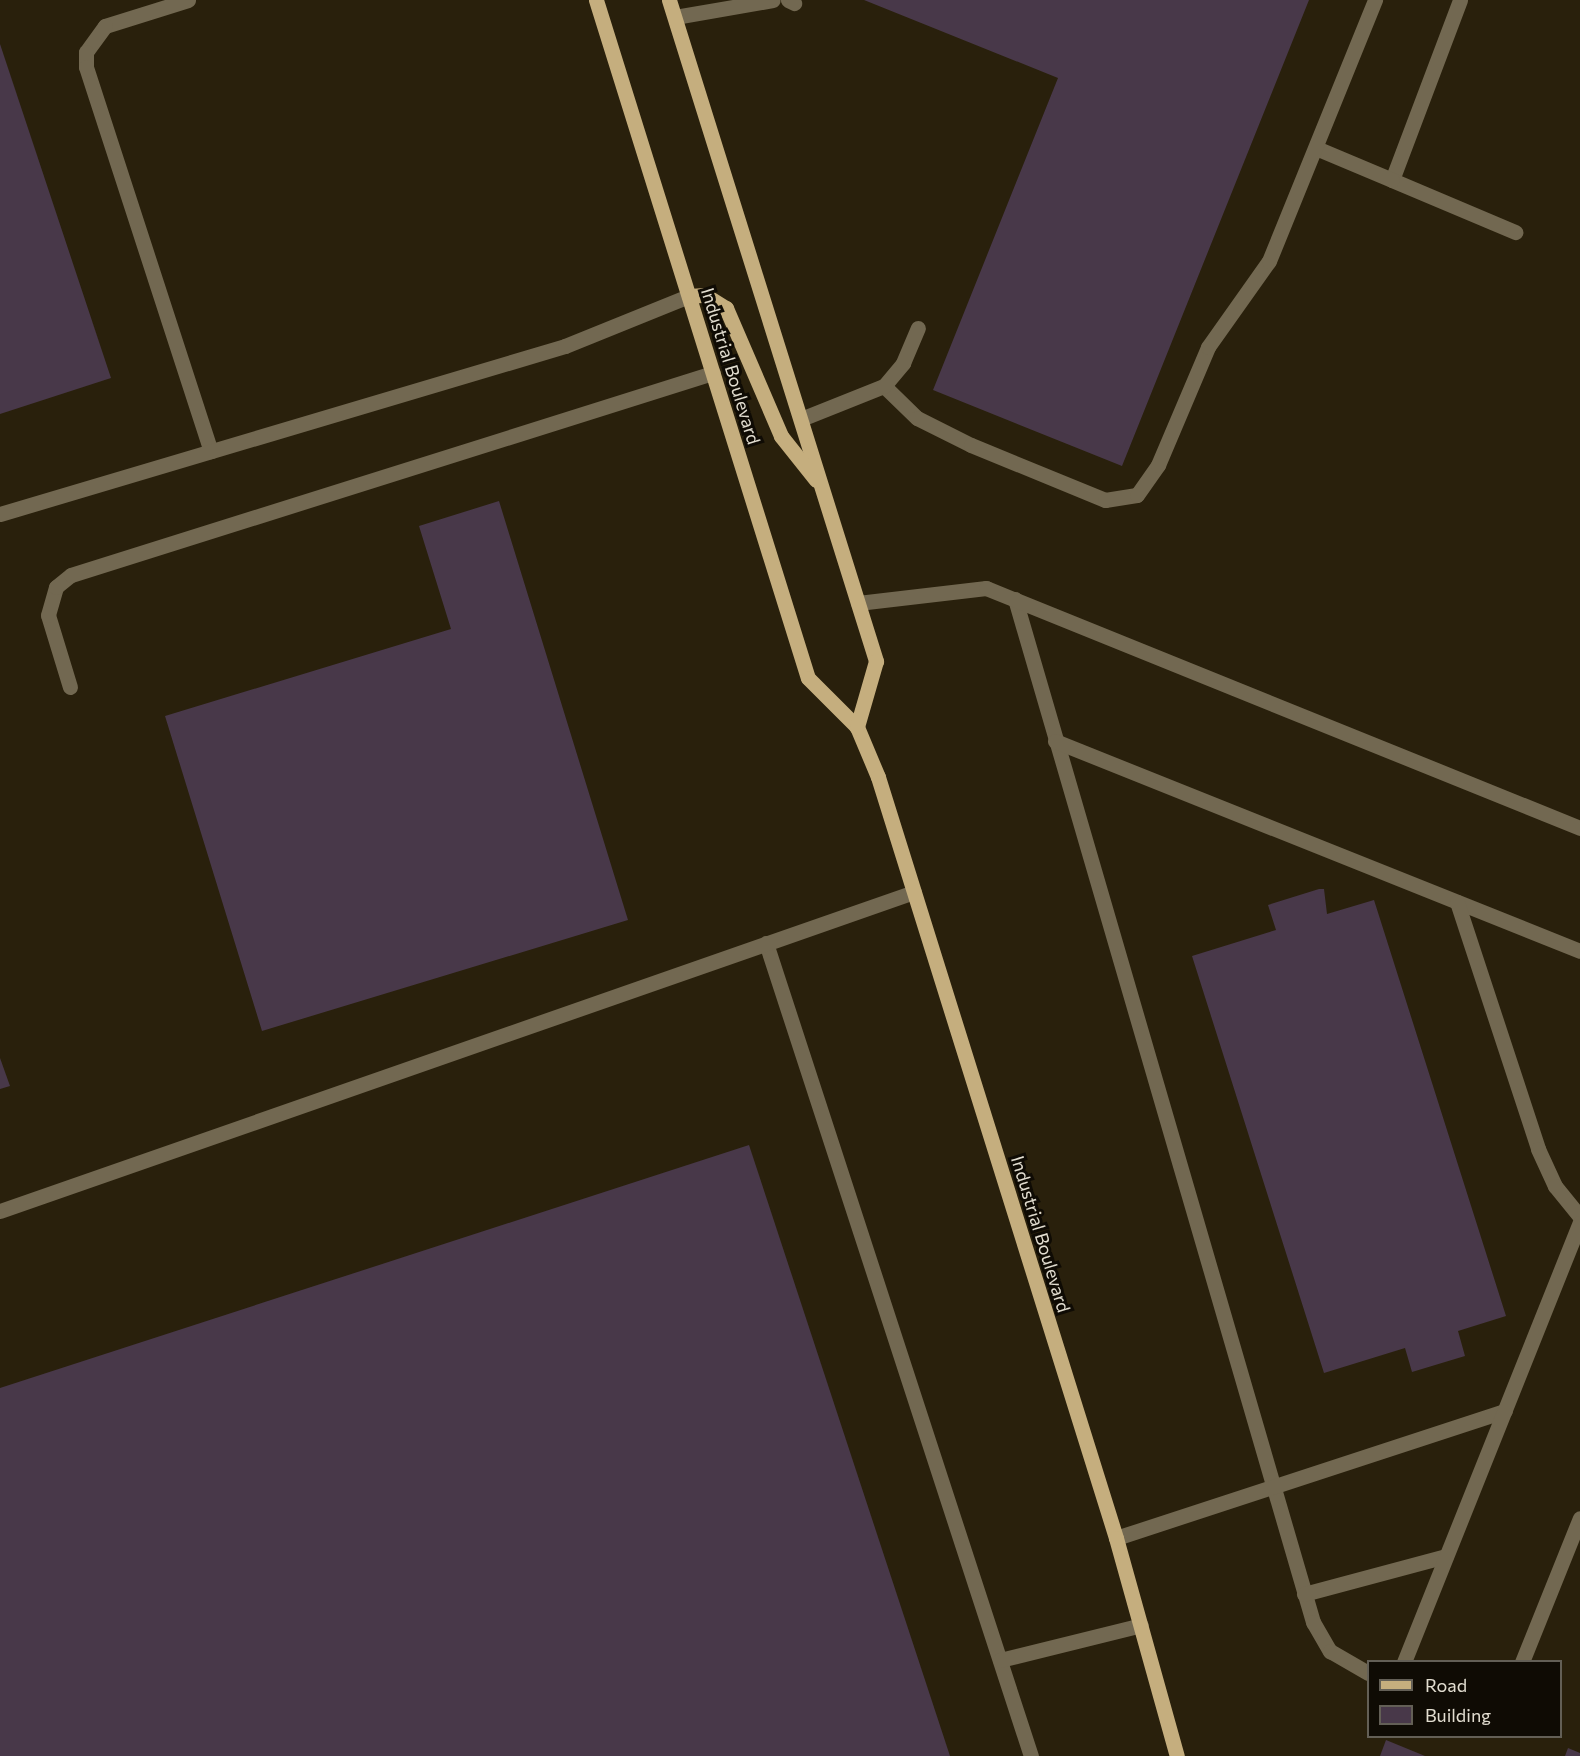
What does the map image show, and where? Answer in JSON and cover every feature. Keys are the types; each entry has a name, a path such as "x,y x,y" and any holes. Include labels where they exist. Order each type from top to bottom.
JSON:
{"main road":[{"name":"Industrial Boulevard","path":"596,0 808,678 856,727 914,892 1116,1538 1177,1756"},
{"path":"669,0 876,661 856,727"},
{"path":"688,296 705,295 726,308 781,436 822,487"}],"lane":[{"path":"188,0 105,26 86,52 86,67 211,452"},
{"path":"675,17 773,0"},
{"path":"884,386 917,418 971,445 1105,500 1137,495 1158,465 1208,347 1269,261 1375,0"},
{"path":"1392,180 1460,0"},
{"path":"1316,148 1515,232"},
{"path":"0,514 565,346 688,296"},
{"path":"801,419 884,386 903,363 918,328"},
{"path":"70,687 48,615 56,587 71,575 712,373"},
{"path":"858,603 974,587 1015,599 1580,828"},
{"path":"1015,599 1304,1594 1330,1651 1367,1672"},
{"path":"1055,741 1580,951"},
{"path":"0,1211 914,892"},
{"path":"1457,902 1538,1149 1555,1186 1580,1217"},
{"path":"766,943 1031,1756"},
{"path":"1405,1660 1580,1223"},
{"path":"1116,1538 1504,1411"},
{"path":"1523,1660 1580,1518"},
{"path":"1304,1594 1446,1556"},
{"path":"1000,1660 1141,1625"}],"building":[{"path":"864,0 1309,0 1122,466 933,390 1058,78"},
{"path":"0,44 111,378 0,414"},
{"path":"499,501 628,920 262,1031 165,716 451,629 419,526"},
{"path":"1324,889 1327,914 1374,900 1506,1316 1458,1331 1465,1356 1412,1372 1405,1348 1324,1373 1192,956 1276,930 1268,905"},
{"path":"0,1058 10,1086 0,1089"},
{"path":"749,1145 950,1756 0,1756 0,1388"},
{"path":"1386,1740 1425,1756 1380,1756"},
{"path":"1568,1748 1580,1753 1580,1756 1565,1756"}]}
